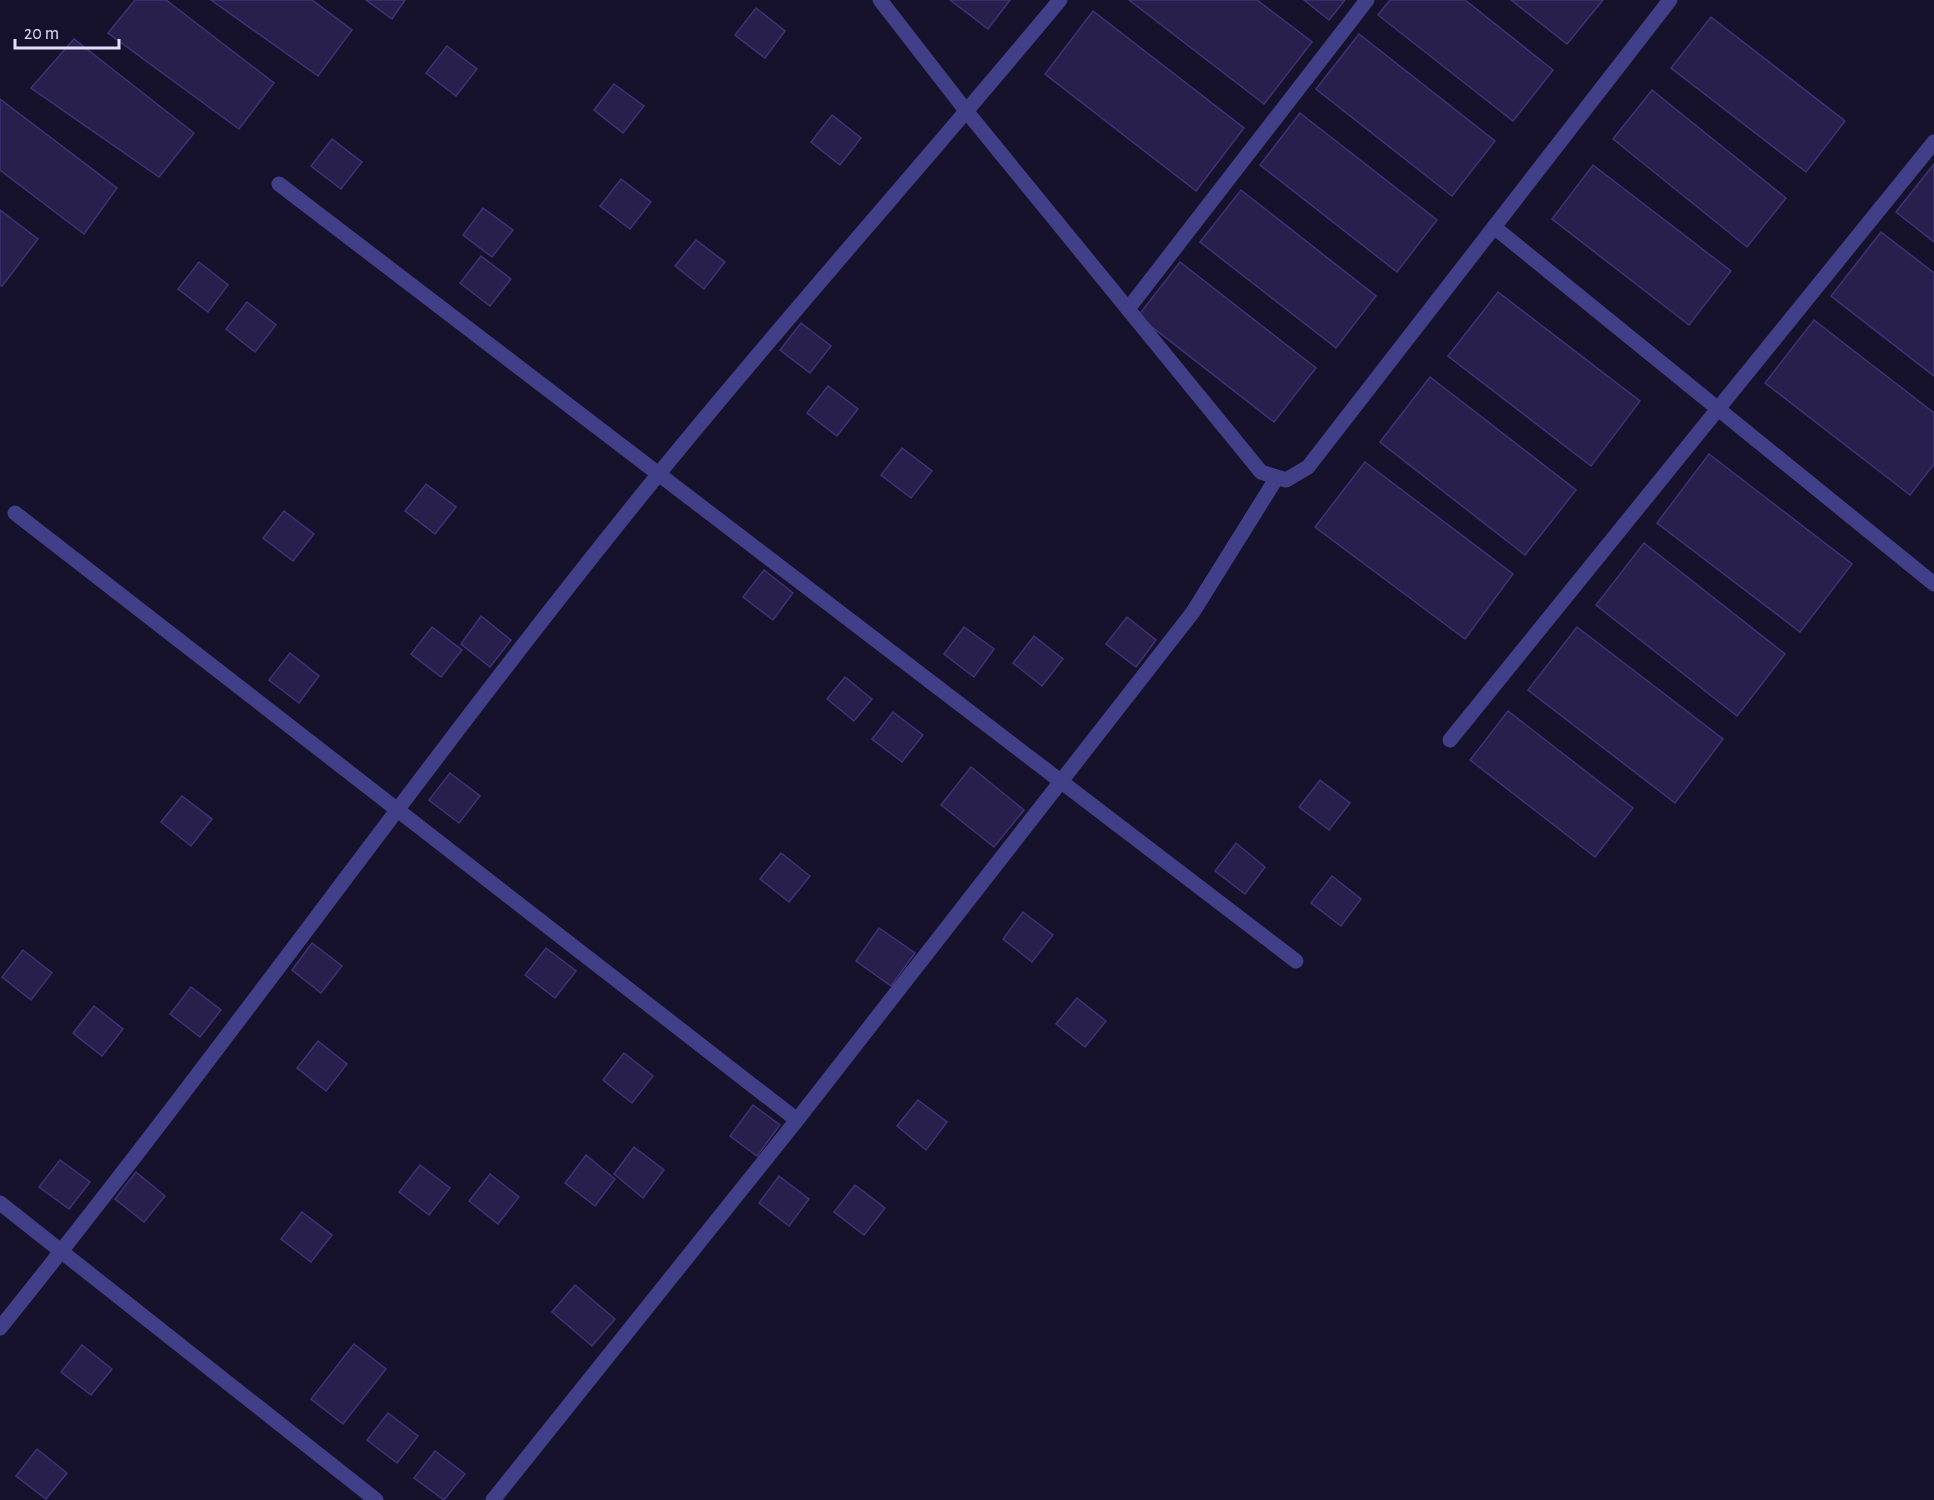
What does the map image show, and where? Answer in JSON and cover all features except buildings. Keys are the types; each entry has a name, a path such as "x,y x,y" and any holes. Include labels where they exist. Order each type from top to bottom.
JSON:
{"street":[{"path":"880,0 967,112 1261,472 1276,479 1286,480 1308,467 1671,0"},
{"path":"0,1328 62,1251 398,809 657,476 1060,0"},
{"path":"1128,309 1367,0"},
{"path":"1450,740 1934,142"},
{"path":"279,184 657,476 1296,962"},
{"path":"1494,227 1934,584"},
{"path":"493,1500 797,1120 1192,612 1276,479"},
{"path":"15,513 797,1120"},
{"path":"0,1203 376,1500"}]}
